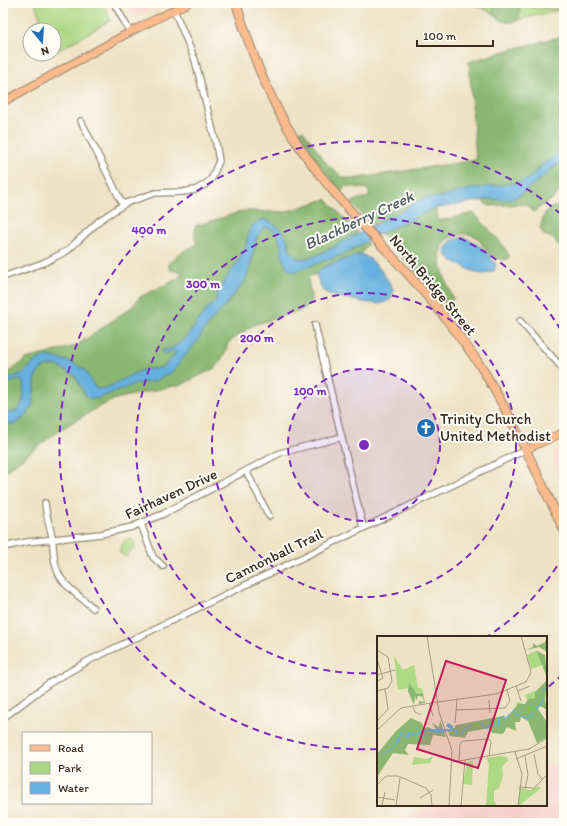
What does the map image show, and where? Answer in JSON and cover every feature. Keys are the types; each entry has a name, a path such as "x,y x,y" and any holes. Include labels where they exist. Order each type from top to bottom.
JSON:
{"highway":[{"name":"North Bridge Street","path":"236,3 263,81 285,124 308,159 354,216 381,244 445,317 482,369 525,450 564,530"}],"main road":[{"path":"3,102 130,32 188,3"},
{"name":"Cannonball Trail","path":"525,450 564,432"}],"street":[{"path":"114,3 130,32"},
{"path":"3,277 43,263 67,250 100,220 123,205 155,193 195,190 210,181 218,167 219,154 195,60 174,10"},
{"path":"81,121 123,205"},
{"path":"520,320 564,370"},
{"path":"315,325 363,528"},
{"name":"Fairhaven Drive","path":"3,547 27,542 104,533 141,524 280,453 342,437"},
{"name":"Cannonball Trail","path":"3,718 48,684 88,661 525,450"},
{"path":"246,471 269,516"},
{"path":"44,503 52,539 55,562 61,578 69,588 93,608"},
{"path":"141,524 153,557 163,566"}],"shaded area":[{"path":"125,3 161,3 135,17 131,14"},
{"path":"564,448 564,486 555,466 555,452"},
{"path":"547,765 564,768 564,823 396,823 432,806 547,806"}],"green space":[{"path":"35,3 103,3 111,20 62,48 62,22 42,22"},
{"path":"466,3 510,3 538,8 562,9 509,22 483,8"},
{"path":"499,5 520,8 517,20 508,22 498,18 493,9"},
{"path":"564,36 564,191 561,189 554,198 533,212 525,204 489,206 471,192 432,198 439,221 474,213 503,245 510,257 505,260 493,256 477,238 470,234 458,235 446,240 441,248 440,254 442,270 453,298 451,304 445,305 386,239 351,203 358,199 370,197 368,189 347,186 341,192 316,160 299,131 303,130 327,164 342,177 352,179 476,160 469,62"},
{"path":"326,199 368,244 361,254 323,267 316,274 308,277 311,303 300,311 253,325 228,343 225,354 215,368 183,384 115,399 99,407 61,429 3,473 3,363 10,372 26,359 76,346 133,306 140,297 179,278 183,272 170,270 168,264 177,255 197,244 195,237 195,226 243,211 285,212"},
{"path":"557,206 564,207 564,249 556,243 553,238 544,235 540,228 546,211"},
{"path":"128,538 133,540 135,546 126,557 119,552 124,541"}],"water":[{"path":"564,148 564,159 522,194 515,198 504,200 491,199 431,209 415,218 385,231 342,255 293,272 287,267 284,261 278,235 270,228 263,228 257,237 249,271 243,284 209,323 198,340 172,372 155,381 136,384 99,398 91,399 86,396 75,376 56,365 49,366 41,369 36,376 32,407 26,416 16,424 3,424 3,412 10,413 19,408 22,404 24,392 22,380 12,382 3,388 3,382 23,373 37,360 48,356 71,362 85,370 94,386 98,389 109,386 132,374 147,369 164,366 176,353 175,350 165,354 162,353 162,350 170,349 184,340 208,308 216,301 218,291 237,263 246,246 249,231 253,225 259,221 265,219 282,230 291,251 299,259 313,257 425,198 442,197 470,189 517,183 528,179 541,166"},
{"path":"463,237 477,244 490,256 496,265 494,271 484,274 476,273 451,260 447,256 445,250 448,244"},
{"path":"361,254 376,264 384,274 394,290 390,300 380,304 362,302 330,295 322,290 316,274 323,267"}],"place":[{"name":"Trinity Church United Methodist","path":"426,428"}],"water label":[{"name":"Blackberry Creek","path":"359,220"}]}
